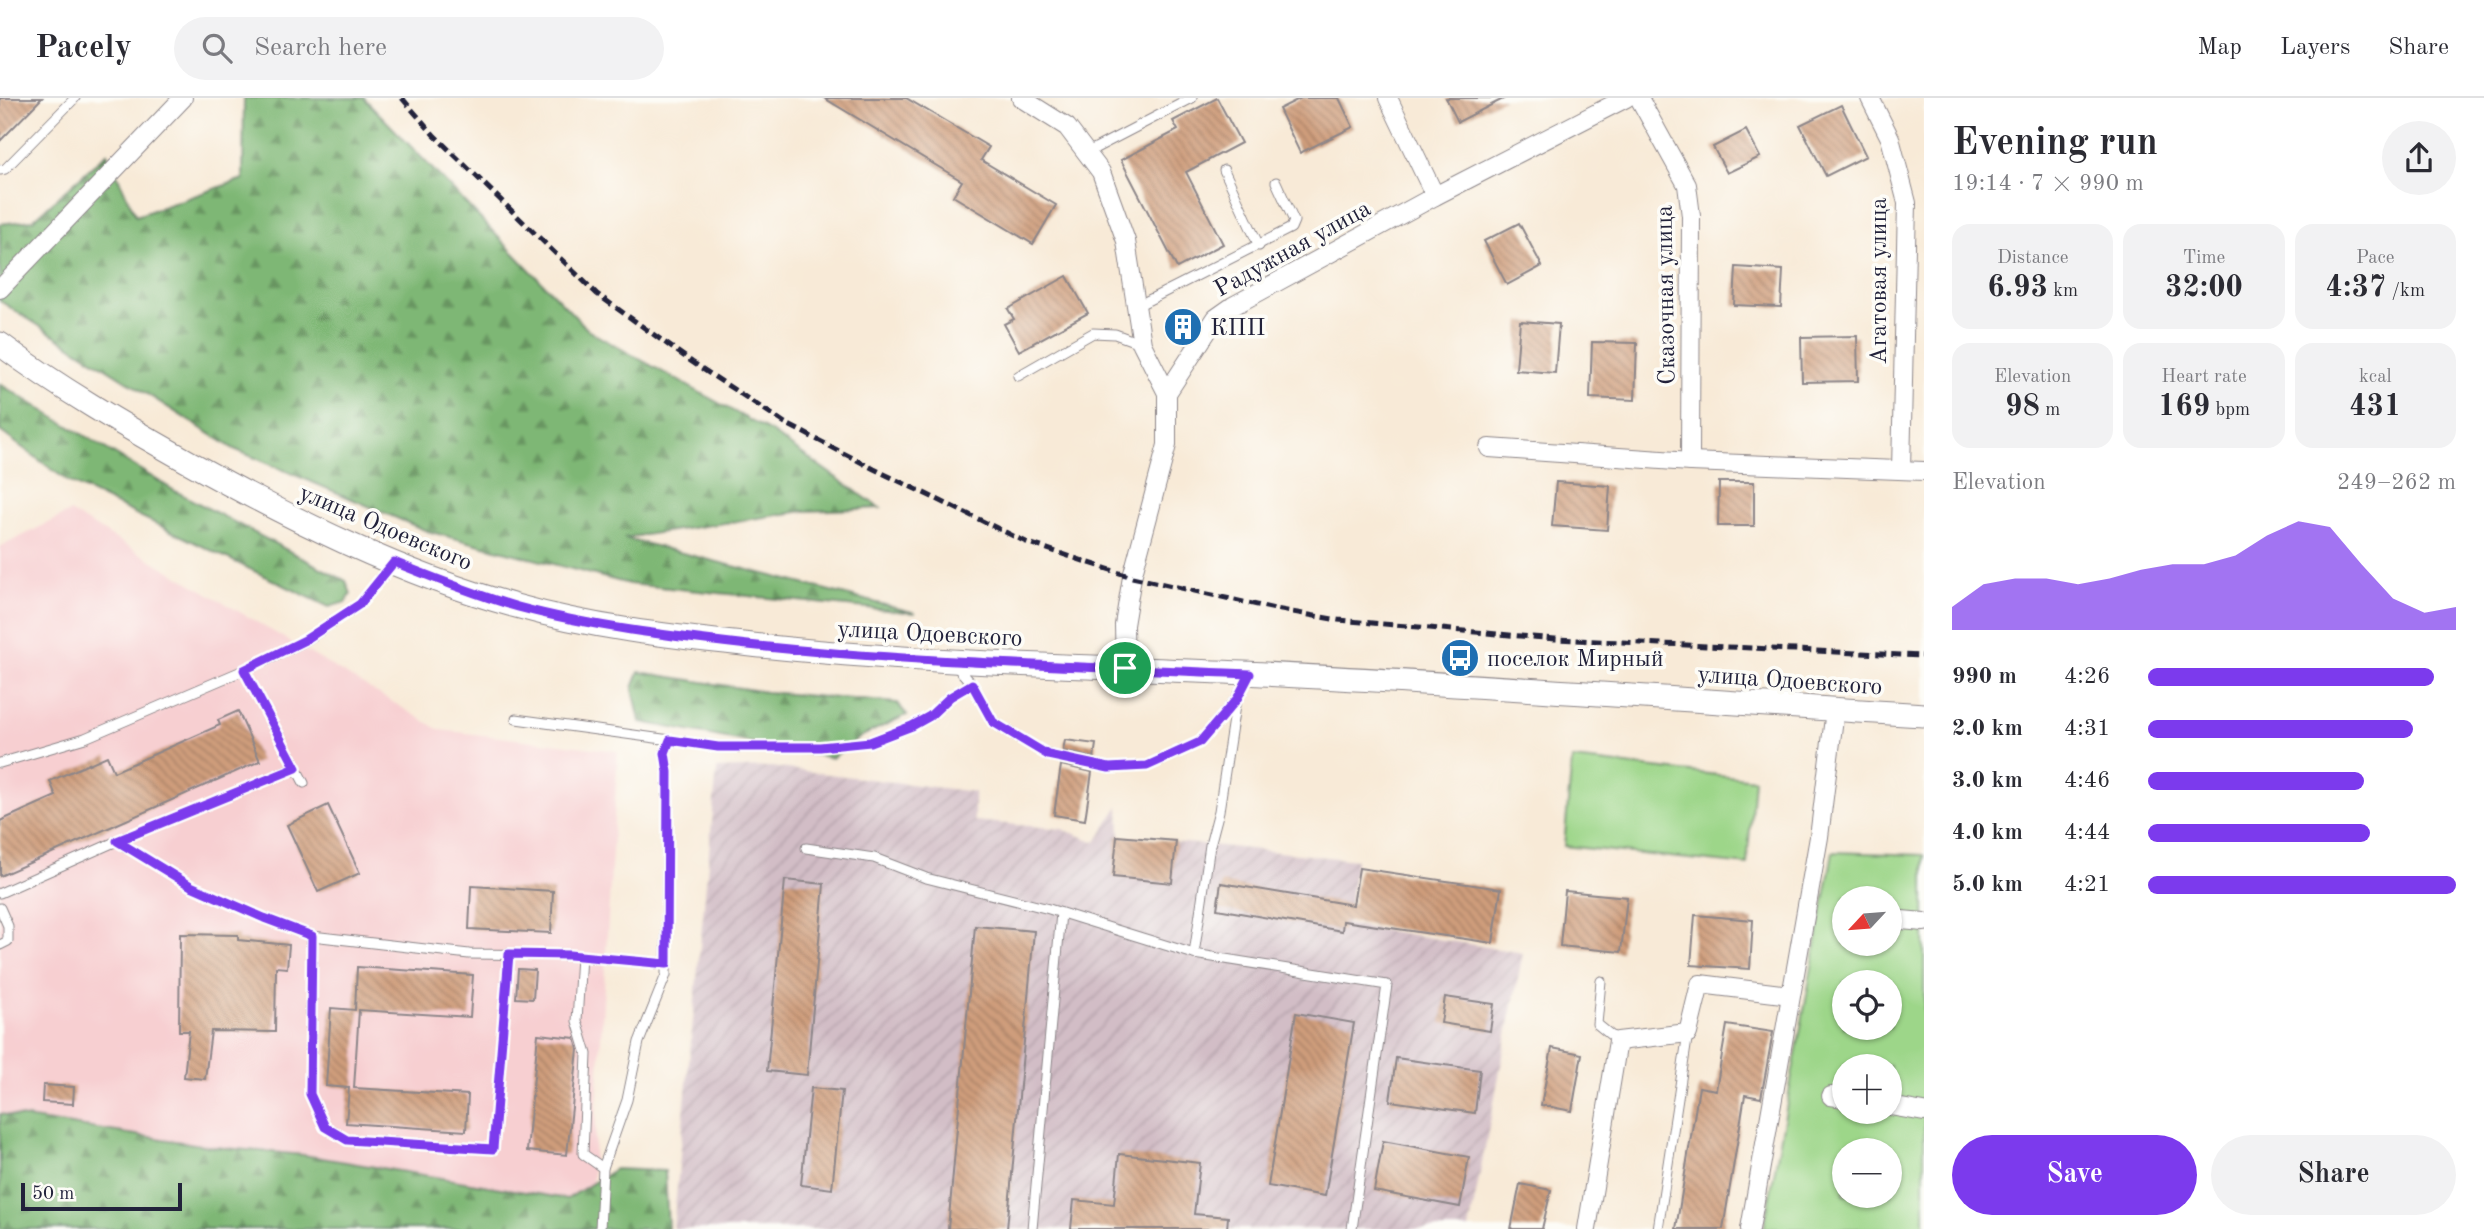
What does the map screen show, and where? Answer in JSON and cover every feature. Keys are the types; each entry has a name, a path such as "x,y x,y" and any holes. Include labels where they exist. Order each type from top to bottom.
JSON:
{"street":[{"path":"0,289 183,98"},
{"path":"1021,98 1067,127 1101,172 1126,241 1142,344 1167,393 1167,446 1132,577 1124,625 1125,668"},
{"path":"1388,98 1435,196"},
{"name":"Радужная улица","path":"1167,393 1216,318 1233,306 1435,196 1626,98"},
{"name":"Сказочная улица","path":"1639,98 1687,184 1691,216 1690,462"},
{"name":"Агатовая улица","path":"1870,98 1890,138 1907,202 1901,470"},
{"name":"улица Одоевского","path":"0,344 32,368 146,438 225,482 350,545 456,586 517,606 585,622 676,637 825,653 953,662 1482,685 1924,715"},
{"path":"1489,448 1690,462 1924,471"},
{"path":"1750,1229 1819,836 1835,709"},
{"path":"1902,920 1924,922"},
{"path":"1587,1229 1618,1041 1688,1033 1700,984 1790,995"},
{"path":"1902,1108 1924,1112"}],"lane":[{"path":"0,170 5,169 75,98"},
{"path":"1088,152 1192,98"},
{"path":"1224,170 1259,246"},
{"path":"1137,306 1291,229 1294,221 1276,182"},
{"path":"1018,376 1093,333 1115,334 1142,344"},
{"path":"0,763 85,738 244,670 305,640 360,604 394,562"},
{"path":"953,662 972,684 993,722 1048,755 1109,768 1147,766 1200,742 1237,699 1250,674"},
{"path":"244,670 304,783"},
{"path":"516,719 718,747 820,747 870,742 912,726 930,716 950,697 972,684"},
{"path":"1194,954 1210,845 1219,811 1237,699"},
{"path":"600,1229 603,1168 627,1100 639,1042 666,975 668,772 665,753 670,740"},
{"path":"0,894 117,841 296,768"},
{"path":"117,841 191,886 312,936 469,954 581,956 667,964"},
{"path":"806,848 874,858 926,878 1061,913 1194,954 1387,985 1352,1229"},
{"path":"0,908 8,926 8,941 0,945"},
{"path":"1032,1229 1061,913"},
{"path":"312,936 310,1094 325,1127 347,1140 493,1149 509,954"},
{"path":"581,956 577,1021 587,1054 583,1154 603,1168"},
{"path":"1601,981 1597,1024 1618,1041"},
{"path":"1658,1229 1688,1033"}],"shaded area":[{"path":"70,512 440,730 618,751 591,1206 0,1134 0,547"},
{"path":"771,767 974,792 974,821 1062,829 1096,842 1119,806 1120,838 1356,860 1346,924 1523,953 1469,1229 673,1229 717,769"}],"green space":[{"path":"244,98 364,98 589,331 771,432 880,508 804,511 624,538 916,613 629,584 427,531 234,449 0,301 0,224 33,220 107,153 136,216 243,179"},
{"path":"0,384 175,491 346,581 351,594 346,602 329,607 69,482 0,431"},
{"path":"639,672 766,692 897,703 907,715 862,736 832,758 640,722 633,688"},
{"path":"1572,759 1754,779 1747,865 1564,846"},
{"path":"1833,852 1924,855 1924,1229 1764,1229"},
{"path":"0,1114 214,1147 304,1155 567,1199 615,1169 665,1171 668,1229 0,1229"}],"building":[{"path":"0,98 42,98 0,141"},
{"path":"824,98 906,98 989,147 981,160 1056,205 1033,244 953,196 962,181"},
{"path":"1217,98 1241,143 1186,172 1223,244 1177,268 1121,160 1178,130 1173,121"},
{"path":"1301,98 1339,98 1353,127 1300,153 1279,109"},
{"path":"1446,98 1505,98 1458,122"},
{"path":"1841,105 1866,156 1826,176 1800,125"},
{"path":"1746,130 1760,157 1727,173 1713,147"},
{"path":"1519,223 1542,266 1507,285 1484,241"},
{"path":"1736,267 1783,270 1781,307 1734,305"},
{"path":"1067,276 1088,313 1019,351 1004,324 1014,319 1008,309"},
{"name":"КПП","path":"1180,313 1197,323 1187,340 1170,331"},
{"path":"1520,321 1559,324 1555,373 1516,370"},
{"path":"1857,336 1858,381 1802,382 1801,337"},
{"path":"1592,342 1637,343 1635,400 1590,398"},
{"path":"1556,482 1610,486 1607,530 1552,526"},
{"path":"1719,482 1754,482 1754,526 1718,526"},
{"path":"238,711 260,761 0,876 0,821 56,796 50,781 107,756 114,772 220,725 218,720"},
{"path":"1065,740 1096,744 1094,758 1063,751"},
{"path":"1061,765 1092,772 1085,820 1054,815"},
{"path":"328,805 360,873 318,892 287,825"},
{"path":"1117,836 1176,841 1172,883 1113,877"},
{"path":"1359,868 1501,889 1493,943 1343,921 1342,931 1217,909 1221,883 1353,905"},
{"path":"785,880 824,884 807,1075 767,1071"},
{"path":"471,886 553,891 551,933 469,929"},
{"path":"1565,891 1627,897 1621,952 1560,946"},
{"path":"1695,915 1753,920 1750,969 1691,965"},
{"path":"975,926 1034,931 1007,1229 948,1229"},
{"path":"180,934 238,935 238,940 289,945 287,968 276,967 275,1032 211,1031 205,1079 184,1077 189,1031 179,1031"},
{"path":"357,967 473,975 470,1017 359,1010 354,1088 468,1095 466,1131 346,1123 349,1088 326,1086 331,1008 355,1010"},
{"path":"518,969 535,970 533,999 516,998"},
{"path":"1445,997 1494,1004 1490,1031 1441,1023"},
{"path":"1296,1013 1354,1023 1325,1196 1268,1186"},
{"path":"1727,1025 1773,1032 1761,1098 1745,1095 1723,1229 1676,1229 1699,1087 1716,1090"},
{"path":"538,1034 575,1038 578,1049 567,1155 527,1151"},
{"path":"1552,1048 1582,1054 1572,1111 1541,1105"},
{"path":"1396,1058 1480,1070 1475,1113 1390,1101"},
{"path":"43,1085 74,1087 73,1104 42,1102"},
{"path":"811,1088 842,1091 832,1189 801,1185"},
{"path":"1383,1141 1469,1157 1460,1207 1374,1191"},
{"path":"1119,1154 1200,1163 1194,1214 1228,1217 1227,1229 1071,1229 1074,1200 1114,1204"},
{"path":"1520,1184 1551,1190 1542,1229 1511,1229"}],"railway":[{"path":"402,98 434,135 597,294 692,362 785,423 1026,542 1132,577 1275,609 1338,620 1555,639 1924,656"}],"place":[{"name":"КПП","path":"1183,327"},
{"name":"поселок Мирный","path":"1460,658"}],"route":[{"path":"394,562 517,606 585,622 676,637 839,655 1125,668 1250,674 1237,699 1200,742 1147,766 1109,768 1048,755 993,722 972,684 950,697 930,716 870,742 820,747 718,747 670,740 665,753 668,772 667,964 569,955 509,954 493,1149 347,1140 325,1127 310,1094 312,936 191,886 117,841 296,768 244,670 305,640 360,604 394,562"}]}
